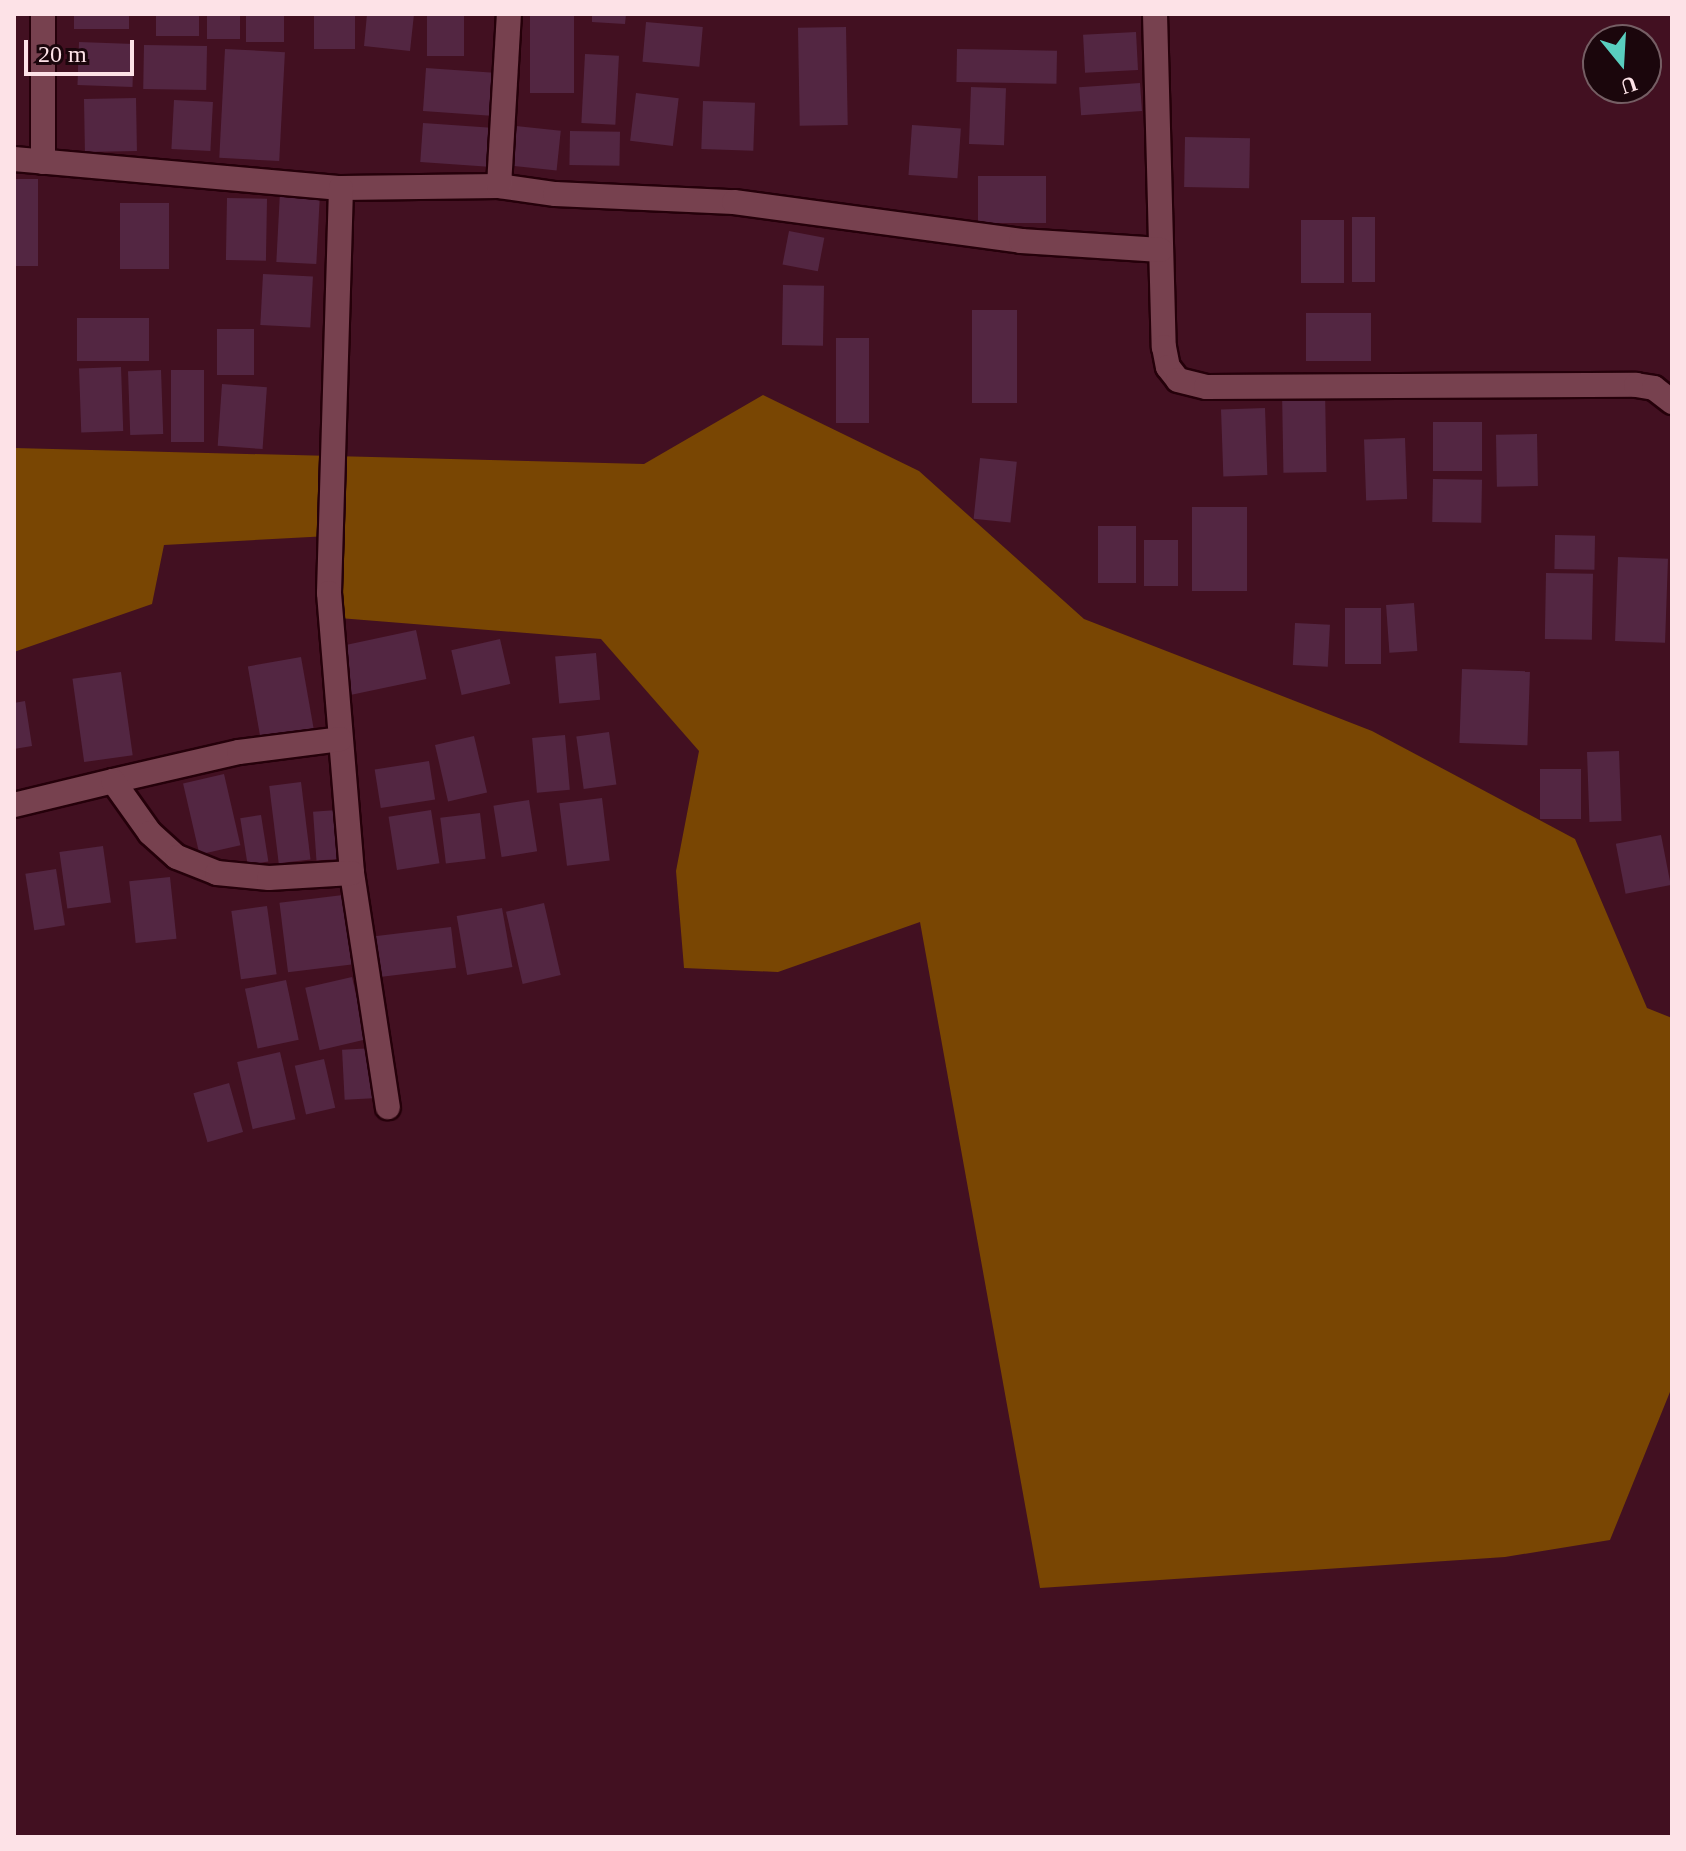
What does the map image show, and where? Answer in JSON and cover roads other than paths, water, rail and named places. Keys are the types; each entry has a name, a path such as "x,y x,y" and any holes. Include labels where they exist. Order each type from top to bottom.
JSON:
{"street":[{"path":"43,14 43,162"},
{"path":"499,186 509,14"},
{"path":"1155,14 1164,347 1168,367 1186,384 1636,385 1654,388 1672,402"},
{"path":"14,159 341,188 499,186 555,194 734,202 1021,241 1161,250"},
{"path":"341,188 329,593 352,873 388,1107"},
{"path":"14,805 239,752 340,739"},
{"path":"113,781 150,833 177,857 217,873 269,878 352,873"}]}
